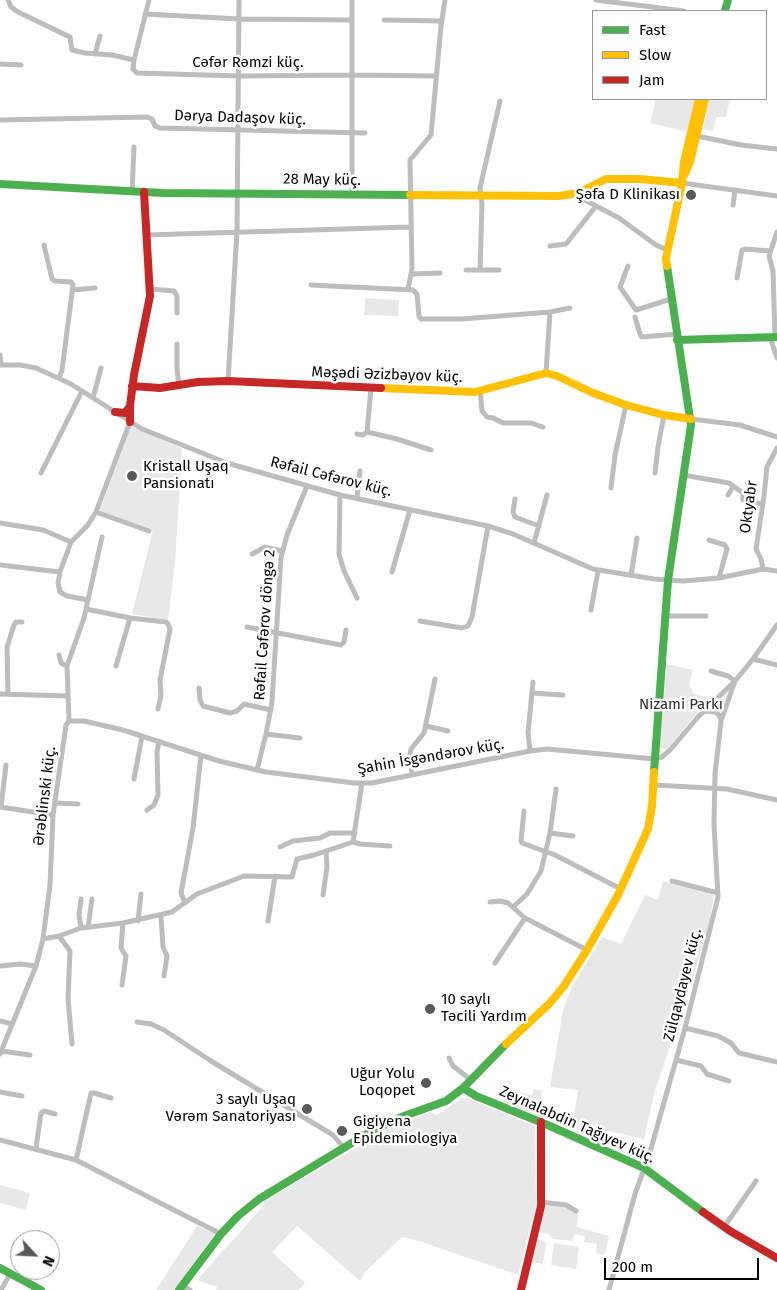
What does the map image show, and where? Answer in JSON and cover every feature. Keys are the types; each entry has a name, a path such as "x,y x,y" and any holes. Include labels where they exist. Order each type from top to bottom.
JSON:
{"main road":[{"path":"180,1288 222,1234 238,1216 259,1199 390,1122 446,1101 463,1088 554,999 587,950 639,852 648,829 652,806 668,580 690,419 666,264 667,250 682,183 684,162 699,100"},
{"path":"682,183 690,162 705,100"},
{"name":"28 May küç.","path":"0,184 132,192 559,196 578,192 606,178 682,183"},
{"path":"130,422 136,358 149,303 150,289 144,192"},
{"path":"676,337 774,337"},
{"path":"546,373 626,405 664,415 690,419"},
{"name":"Məşədi Əzizbəyov küç.","path":"132,386 152,388 198,382 228,381 464,392 480,390 546,373"},
{"path":"115,412 125,413 130,406"},
{"name":"Zeynalabdin Tağıyev küç.","path":"463,1088 476,1096 541,1122 644,1168 724,1227 777,1258"},
{"path":"521,1290 541,1202 541,1122"},
{"path":"0,1268 10,1274"},
{"path":"22,1280 41,1290"}],"street":[{"path":"8,0 11,7 18,12 70,37 72,50 85,54 112,55 134,60 149,0"},
{"path":"228,381 237,231 240,0"},
{"path":"352,0 352,194"},
{"path":"408,289 411,274 410,160 431,136 445,0"},
{"path":"596,0 618,1 677,10"},
{"path":"145,14 239,19 352,20"},
{"path":"384,20 442,21"},
{"path":"95,54 100,36"},
{"name":"Cəfər Rəmzi küç.","path":"134,60 133,69 140,74 436,76"},
{"path":"0,64 21,65"},
{"path":"480,270 481,184 500,101"},
{"name":"Dərya Dadaşov küç.","path":"0,120 147,117 152,119 156,126 160,128 364,134"},
{"path":"697,136 741,145 777,149"},
{"path":"132,192 134,147"},
{"path":"682,183 777,196"},
{"path":"733,205 735,190"},
{"path":"578,192 583,199 619,218 656,246 667,250"},
{"path":"550,246 566,244 596,206"},
{"path":"146,235 410,227"},
{"path":"777,232 769,256 775,266 774,337 777,358"},
{"path":"44,245 52,278 55,282 71,282 73,285 62,370 59,378"},
{"path":"737,278 742,250 770,251"},
{"path":"628,266 620,287 636,310 671,298"},
{"path":"466,270 499,270"},
{"path":"411,274 440,273"},
{"path":"311,285 413,290 417,294 419,316 421,319 462,319 550,312 570,308"},
{"path":"72,290 95,288"},
{"path":"150,289 174,291 177,296 177,313"},
{"path":"546,373 550,312"},
{"path":"635,316 642,337 676,337"},
{"path":"177,344 179,385"},
{"path":"0,355 1,365"},
{"name":"Rəfail Cəfərov küç.","path":"1,365 32,367 59,378 142,429 203,454 307,486 488,526 534,543 598,571 687,581 719,578 763,569 777,570"},
{"path":"93,398 101,368"},
{"path":"367,432 371,388"},
{"path":"480,390 482,411 486,417 504,423 531,423 543,427"},
{"path":"41,472 82,391"},
{"path":"610,488 615,454 626,405"},
{"path":"655,473 664,415"},
{"path":"690,419 740,425 777,437"},
{"path":"88,600 67,596 60,592 58,583 60,572 71,542 88,525 96,512 130,422"},
{"path":"357,434 363,435 367,432 396,438 430,450"},
{"name":"Oktyabr","path":"763,569 762,559 756,549 767,467 777,448"},
{"path":"357,498 360,471"},
{"path":"683,476 729,483 743,493 742,500"},
{"name":"Rəfail Cəfərov döngə 2","path":"257,770 271,710 282,551 307,486"},
{"path":"728,495 733,486"},
{"path":"340,494 339,554 344,571 357,598"},
{"path":"534,543 547,495"},
{"path":"515,499 513,512 515,517 539,526"},
{"path":"751,502 763,504"},
{"path":"392,572 410,510"},
{"path":"96,512 149,531"},
{"path":"0,523 43,530 71,542"},
{"path":"420,621 462,628 468,626 472,617 488,526"},
{"name":"Ərəblinski küç.","path":"0,1053 36,966 43,939 50,885 53,815 66,725 69,721 68,666 86,609 102,537"},
{"path":"630,575 637,538"},
{"path":"709,540 725,545 727,549 719,578"},
{"path":"252,554 265,547 282,551"},
{"path":"0,565 60,572"},
{"path":"591,610 598,571"},
{"path":"86,609 130,618 166,622 170,626 160,680 161,696 158,709"},
{"path":"666,616 706,616"},
{"path":"116,666 130,618"},
{"path":"8,694 8,646 14,625 16,622 22,622"},
{"path":"656,759 662,757 670,750 704,711 735,681 777,624"},
{"path":"247,627 341,645 344,642 346,630"},
{"path":"60,654 60,663 68,666"},
{"path":"753,658 777,665"},
{"path":"711,671 728,676 735,681"},
{"path":"412,775 411,749 422,738 435,679"},
{"name":"Zülqaydayev küç.","path":"609,1290 635,1194 685,1028 718,893 714,787 721,721 735,681"},
{"path":"530,751 528,733 533,682"},
{"path":"198,688 203,706 230,712 237,711 244,704 271,710"},
{"path":"532,693 563,696"},
{"path":"0,694 68,696"},
{"path":"704,711 719,714 721,721"},
{"name":"Şahin İsgəndərov küç.","path":"69,721 76,720 100,724 257,770 362,783 530,751 558,750 656,759"},
{"path":"426,726 448,731"},
{"path":"266,734 300,738"},
{"path":"134,779 142,736"},
{"path":"148,810 154,805 158,795 157,752 159,741"},
{"path":"185,903 182,893 193,828 201,755"},
{"path":"6,765 1,807 53,815"},
{"path":"353,842 362,783"},
{"path":"654,785 714,787 752,793 777,800"},
{"path":"513,907 524,898 536,882 550,833 556,789"},
{"path":"55,803 78,804"},
{"path":"524,811 522,843 546,851 621,889"},
{"path":"280,847 292,841 320,838 330,833 355,833"},
{"path":"550,833 573,836"},
{"path":"43,939 59,936 80,928 138,921 161,916 178,910 197,894 236,878 250,875 292,877 297,859 326,852 353,842 390,846"},
{"path":"323,895 327,867 326,852"},
{"path":"268,921 275,876"},
{"path":"672,882 718,893"},
{"path":"138,921 141,894"},
{"path":"88,927 92,899"},
{"path":"80,900 80,928"},
{"path":"490,902 504,902 525,918 587,950"},
{"path":"161,916 163,947 167,956 164,976"},
{"path":"495,962 525,918"},
{"path":"122,985 126,956 121,948 123,923"},
{"path":"59,936 70,954 68,999 72,1044"},
{"path":"0,966 20,964 36,966"},
{"path":"0,1021 12,1024"},
{"path":"137,1022 151,1024 164,1030 333,1136 344,1148"},
{"path":"685,1028 718,1036 731,1043 739,1053 777,1062"},
{"path":"0,1053 30,1055"},
{"path":"449,1058 453,1066 471,1080"},
{"path":"676,1060 701,1066 707,1074 729,1081"},
{"path":"0,1092 22,1096"},
{"path":"76,1160 91,1094 94,1093 111,1098"},
{"path":"36,1148 41,1113 44,1111 55,1114"},
{"path":"0,1140 76,1160 222,1234"},
{"path":"724,1227 756,1181"},
{"path":"541,1202 566,1205 576,1211"},
{"path":"1,1290 10,1274"},
{"path":"180,1288 190,1290"}],"green space":[{"path":"656,100 696,100 688,132 650,123"},
{"path":"709,100 730,100 726,117 716,117 713,131 703,129"},
{"path":"365,298 399,300 398,316 364,315"},
{"path":"131,426 182,449 175,563 168,620 132,614 153,530 100,511"},
{"name":"Nizami Parkı","path":"667,664 693,670 689,685 694,694 710,698 666,750 659,747"},
{"path":"663,881 714,895 709,924 654,1094 644,1139 573,1123 578,1090 550,1087 563,1010 572,987 602,937 621,944 645,895 658,900"},
{"path":"534,1089 542,1091 538,1115 534,1116 505,1105 510,1094 513,1095 515,1091 532,1095"},
{"path":"462,1098 469,1099 535,1126 536,1203 518,1275 402,1237 364,1273 360,1281 297,1226 272,1252 305,1283 299,1290 216,1290 217,1287 197,1280 264,1205 264,1201 398,1124 431,1112 437,1115"},
{"path":"0,1185 30,1193 26,1210 0,1203"},
{"path":"544,1205 563,1207 578,1215 577,1227 609,1236 605,1255 596,1253 597,1244 584,1242 585,1236 574,1234 573,1241 553,1239 549,1234 539,1232"},
{"path":"197,1226 215,1234 174,1290 156,1290"},
{"path":"536,1239 544,1241 546,1244 543,1264 531,1262"},
{"path":"554,1243 579,1247 576,1269 551,1265"}],"traffic: fast":[{"path":"725,10 728,0"},
{"path":"0,184 163,193 410,195"},
{"path":"654,772 668,580 691,425 667,266"},
{"path":"677,340 777,337"},
{"path":"179,1290 221,1234 238,1216 259,1199 375,1129 446,1101 463,1088 506,1044"},
{"path":"463,1088 476,1096 550,1126 644,1168 703,1212"},
{"path":"0,1268 41,1290"}],"traffic: slow":[{"path":"667,266 666,258 682,183 684,162 699,100"},
{"path":"685,174 690,162 705,100"},
{"path":"410,195 559,196 578,193 606,179 640,179 682,183"},
{"path":"381,388 475,392 546,373 626,405 664,415 691,419"},
{"path":"506,1044 549,1004 564,986 618,895 648,829 652,806 654,772"}],"traffic: jam":[{"path":"130,422 134,375 150,296 144,192"},
{"path":"132,386 160,388 198,382 228,381 381,388"},
{"path":"115,412 125,413 130,406"},
{"path":"521,1290 541,1206 541,1122"},
{"path":"703,1212 730,1231 777,1258"}],"place":[{"name":"Şəfa D Klinikası","path":"691,195"},
{"name":"Kristall Uşaq Pansionatı","path":"132,476"},
{"name":"10 saylı Təcili Yardım","path":"430,1009"},
{"name":"Uğur Yolu Loqopet","path":"426,1083"},
{"name":"3 saylı Uşaq Vərəm Sanatoriyası","path":"307,1109"},
{"name":"Gigiyena Epidemiologiya","path":"342,1131"}]}
